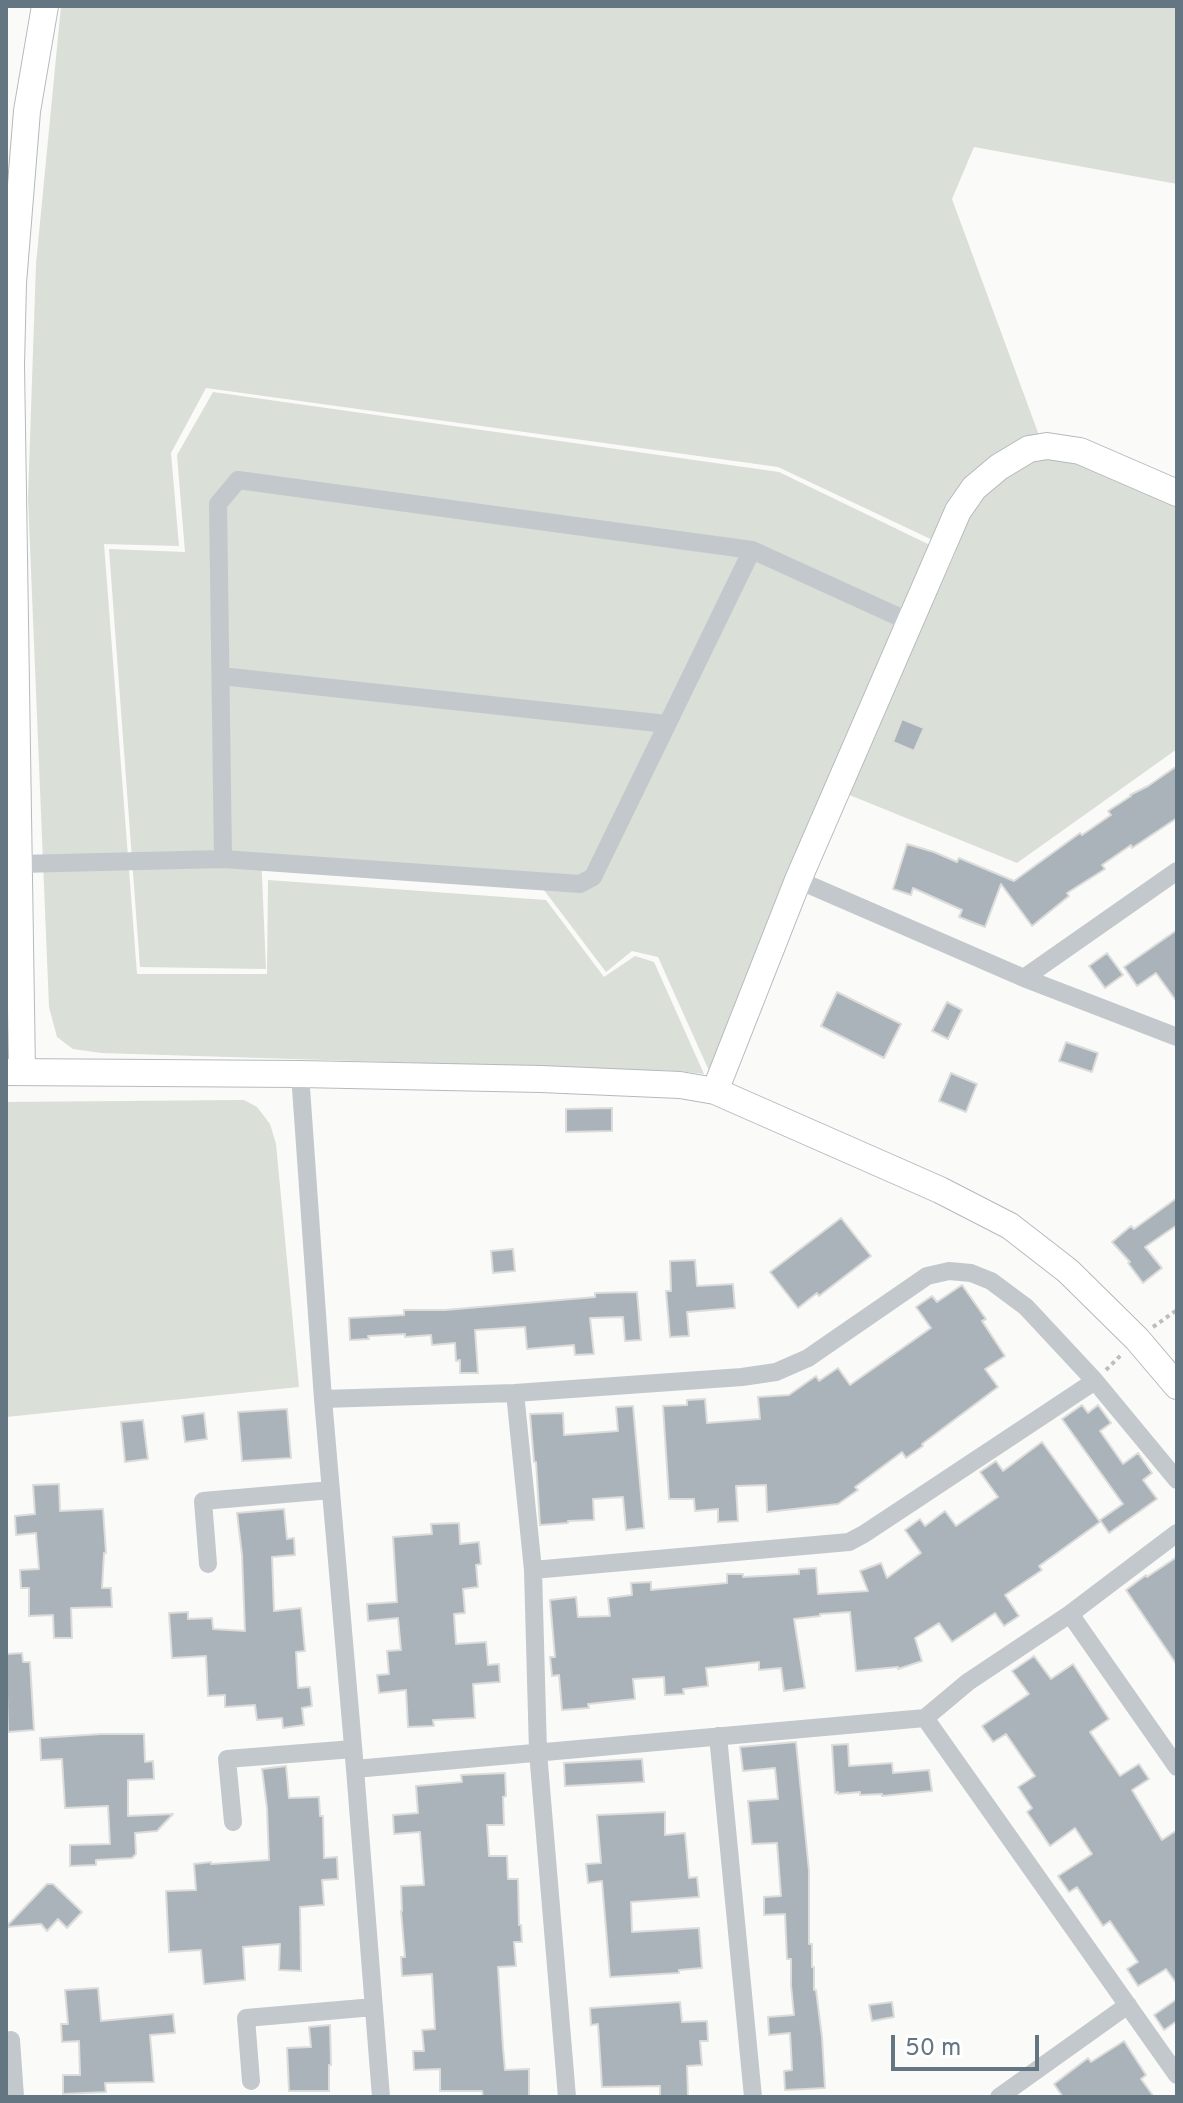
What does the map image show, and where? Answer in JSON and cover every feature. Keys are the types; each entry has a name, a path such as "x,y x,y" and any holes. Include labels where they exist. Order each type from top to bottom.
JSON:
{"street":[{"path":"45,6 27,111 13,283 11,365 19,864 14,1072 541,1079 680,1085 715,1091 940,1190 1010,1226 1068,1271 1137,1339 1177,1386"},
{"path":"715,1091 798,880 958,511 974,488 999,467 1029,449 1047,446 1080,451 1177,493"},
{"path":"223,859 218,504 238,480 752,550 910,622"},
{"path":"19,864 223,859 580,884 593,877 752,550"},
{"path":"221,676 667,724"},
{"path":"1024,978 1177,871"},
{"path":"798,880 1024,978 1177,1037"},
{"path":"300,1074 323,1399 381,2097"},
{"path":"323,1399 515,1393 776,1372 808,1358 927,1276 949,1271 971,1273 991,1281 1026,1307 1095,1381 1177,1480"},
{"path":"533,1570 849,1542 1095,1381"},
{"path":"515,1393 533,1570 538,1752 567,2097"},
{"path":"208,1564 203,1501 331,1490"},
{"path":"355,1769 925,1718 968,1682 1070,1614 1177,1533"},
{"path":"1070,1614 1177,1767"},
{"path":"925,1718 1177,2075"},
{"path":"718,1736 753,2097"},
{"path":"233,1822 227,1759 353,1749"},
{"path":"999,2097 1128,2005"},
{"path":"251,2081 246,2018 374,2007"},
{"path":"6,2041 11,2040 15,2097"}],"shaded area":[{"path":"61,6 1177,6 1177,184 974,147 952,199 1047,457 1076,461 1177,506 1177,749 1017,863 847,794 956,551 778,467 206,388 171,453 179,546 104,544 137,974 267,974 268,880 546,900 604,977 635,956 654,962 704,1074 101,1053 73,1049 57,1037 49,1007 28,498 36,264"},
{"path":"213,392 779,472 932,546 710,1073 658,957 632,951 606,972 531,873 261,854 266,969 140,967 109,549 185,552 177,455"},
{"path":"244,1100 257,1107 270,1124 276,1144 299,1387 6,1417 6,1102"}],"building":[{"path":"902,719 924,728 914,751 893,742"},
{"path":"1177,766 1177,818 1102,865 1105,869 1067,893 1069,896 1032,926 1001,884 985,927 959,917 962,910 913,888 911,895 893,889 907,844 957,862 959,858 1014,881 1080,833 1082,835 1111,815 1108,811 1130,795"},
{"path":"1177,930 1177,1002 1156,973 1137,986 1124,967"},
{"path":"1107,953 1123,975 1105,988 1089,966"},
{"path":"837,992 901,1024 884,1058 821,1026"},
{"path":"947,1002 962,1010 948,1039 932,1031"},
{"path":"1066,1042 1098,1053 1092,1072 1059,1061"},
{"path":"951,1073 977,1084 966,1112 939,1101"},
{"path":"612,1108 612,1131 566,1132 566,1109"},
{"path":"1177,1198 1177,1225 1145,1247 1162,1268 1143,1283 1112,1242 1131,1226 1134,1229"},
{"path":"841,1218 871,1256 819,1296 817,1293 798,1308 770,1272"},
{"path":"513,1249 515,1271 493,1273 491,1251"},
{"path":"695,1260 697,1286 733,1284 735,1308 687,1312 689,1336 670,1337 666,1291 671,1291 670,1261"},
{"path":"962,1285 986,1319 982,1321 1005,1356 985,1369 998,1387 923,1446 906,1458 902,1452 855,1487 858,1490 838,1504 767,1512 766,1485 736,1486 738,1521 718,1522 718,1509 695,1511 694,1499 669,1499 663,1406 687,1405 687,1400 705,1399 707,1423 760,1419 758,1397 789,1395 816,1376 819,1381 838,1368 850,1385 931,1328 916,1307 932,1296 937,1302"},
{"path":"637,1292 641,1340 625,1341 623,1317 590,1318 594,1354 575,1355 574,1345 527,1349 525,1327 475,1330 478,1373 460,1373 455,1343 432,1345 431,1335 368,1336 369,1339 350,1340 349,1318 404,1315 404,1310 445,1310 595,1297 595,1293"},
{"path":"1082,1405 1088,1413 1098,1405 1111,1423 1100,1431 1123,1464 1138,1453 1152,1473 1143,1480 1157,1499 1109,1533 1100,1520 1123,1504 1062,1419"},
{"path":"633,1406 644,1528 626,1530 623,1497 593,1499 594,1520 540,1525 530,1414 563,1413 564,1435 618,1431 616,1407"},
{"path":"287,1409 291,1458 242,1461 238,1412"},
{"path":"204,1413 207,1439 185,1442 182,1416"},
{"path":"143,1420 148,1459 125,1462 121,1422"},
{"path":"1042,1442 1100,1522 1039,1566 1042,1570 1005,1595 1019,1616 1004,1626 995,1613 952,1642 939,1623 915,1638 922,1661 898,1669 856,1671 850,1612 820,1614 794,1619 805,1688 784,1691 781,1668 759,1670 759,1662 706,1668 708,1686 683,1689 684,1694 665,1695 664,1677 633,1679 635,1699 562,1710 559,1675 552,1676 550,1657 555,1657 550,1600 576,1597 578,1617 610,1616 608,1598 632,1595 631,1583 651,1582 651,1590 727,1583 727,1574 743,1574 743,1577 799,1574 799,1569 816,1568 818,1594 868,1591 860,1571 881,1563 887,1578 921,1553 905,1530 920,1519 925,1526 945,1511 956,1526 998,1497 980,1472 996,1461 1003,1471"},
{"path":"59,1484 60,1511 103,1509 106,1553 102,1588 111,1588 112,1607 71,1608 72,1638 54,1638 53,1615 29,1616 29,1588 21,1588 20,1570 39,1569 36,1533 16,1535 15,1516 35,1514 33,1485"},
{"path":"284,1509 287,1539 294,1538 295,1555 272,1557 274,1611 301,1608 305,1651 296,1652 298,1688 310,1687 312,1706 302,1708 304,1725 283,1728 282,1718 257,1720 255,1705 225,1707 225,1695 208,1696 206,1656 172,1658 169,1613 188,1612 188,1619 212,1618 213,1629 245,1631 237,1513"},
{"path":"459,1523 460,1544 479,1542 481,1564 476,1565 478,1587 463,1589 465,1613 454,1614 456,1644 486,1642 488,1665 499,1664 500,1682 473,1684 475,1718 433,1720 434,1726 408,1727 406,1690 379,1693 377,1675 389,1674 387,1651 401,1650 398,1618 368,1621 367,1604 397,1602 393,1537 432,1534 431,1524"},
{"path":"1177,1557 1177,1665 1126,1590"},
{"path":"22,1653 23,1662 30,1662 34,1730 8,1732 6,1654"},
{"path":"1034,1656 1051,1679 1073,1664 1109,1719 1090,1732 1120,1776 1139,1764 1149,1779 1132,1790 1162,1840 1177,1830 1177,1984 1166,1969 1138,1986 1127,1969 1138,1962 1110,1921 1103,1926 1077,1887 1069,1892 1058,1876 1092,1854 1075,1828 1050,1846 1027,1812 1032,1808 1018,1787 1035,1776 1006,1734 993,1742 982,1726 1029,1694 1012,1671"},
{"path":"144,1734 145,1762 153,1761 154,1779 128,1780 128,1816 173,1814 157,1831 135,1833 136,1854 132,1858 96,1860 96,1865 70,1866 70,1845 110,1844 108,1806 65,1808 62,1759 41,1760 40,1738"},
{"path":"796,1742 809,1871 809,1944 812,1944 825,2088 785,2090 784,2071 792,2070 790,2033 769,2035 768,2017 794,2015 791,1959 787,1959 785,1914 764,1915 764,1897 781,1896 777,1843 752,1844 748,1801 778,1799 775,1768 743,1771 740,1747"},
{"path":"848,1744 849,1766 892,1763 893,1773 929,1770 932,1791 882,1796 860,1795 860,1792 835,1793 832,1745"},
{"path":"642,1759 644,1782 565,1786 564,1763"},
{"path":"286,1766 289,1798 319,1797 320,1816 323,1816 324,1858 337,1857 338,1879 322,1880 324,1905 300,1907 301,1971 279,1970 280,1944 243,1947 245,1980 204,1984 201,1950 169,1952 166,1891 196,1890 194,1864 269,1860 262,1769"},
{"path":"505,1773 504,1825 487,1825 489,1856 507,1856 508,1879 518,1879 522,1942 514,1942 516,1966 498,1967 503,2048 505,2070 529,2069 529,2097 483,2097 482,2091 440,2091 440,2069 414,2070 413,2051 424,2051 422,2030 435,2029 432,1974 402,1976 401,1957 405,1957 401,1886 424,1885 420,1832 394,1834 393,1815 418,1813 416,1786 462,1782 461,1775"},
{"path":"665,1812 665,1835 685,1833 689,1878 697,1877 699,1897 631,1902 632,1932 699,1928 702,1968 679,1970 679,1973 610,1977 602,1881 588,1883 586,1864 601,1863 597,1815"},
{"path":"47,1884 53,1884 82,1912 67,1928 58,1919 47,1931 41,1924 6,1927"},
{"path":"98,1988 101,2021 173,2014 175,2033 150,2035 154,2082 105,2083 106,2092 63,2094 63,2075 80,2075 79,2041 62,2042 61,2024 68,2024 65,1990"},
{"path":"1177,1999 1177,2021 1164,2030 1154,2015"},
{"path":"680,2002 682,2022 707,2021 708,2041 700,2041 702,2065 687,2066 688,2097 660,2097 660,2086 602,2087 598,2024 591,2025 590,2008"},
{"path":"892,2002 894,2017 872,2021 869,2005"},
{"path":"330,2025 329,2091 289,2091 287,2048 311,2047 309,2027"},
{"path":"1124,2041 1146,2075 1141,2079 1154,2097 1063,2097 1054,2084 1088,2058 1091,2062"}]}
